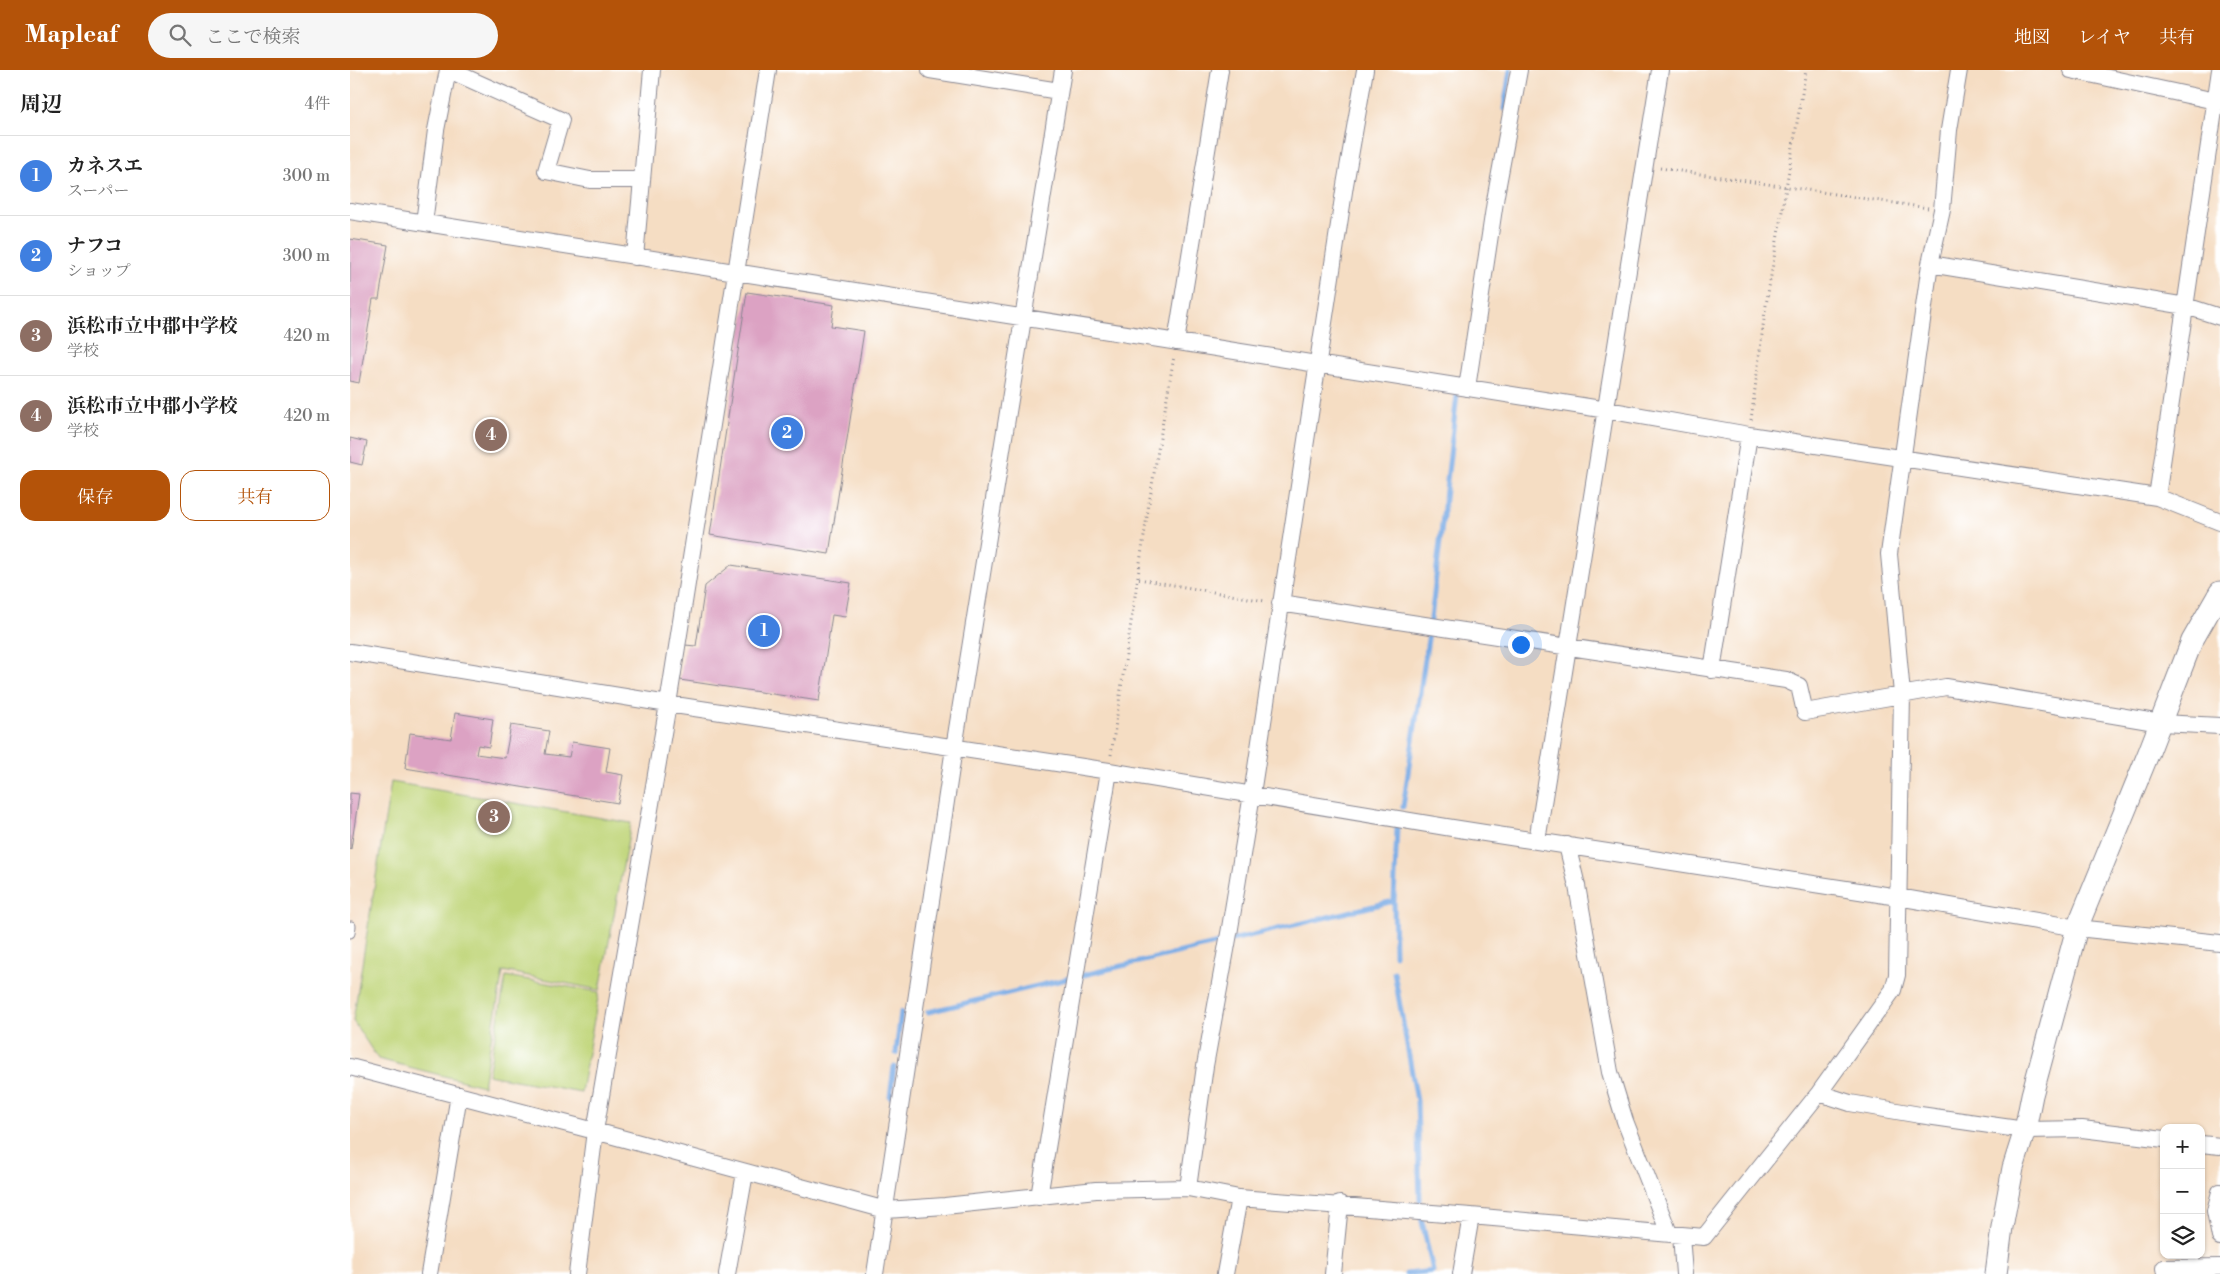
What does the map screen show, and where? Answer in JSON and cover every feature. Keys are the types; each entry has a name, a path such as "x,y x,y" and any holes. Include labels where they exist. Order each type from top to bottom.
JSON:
{"street":[{"path":"424,223 436,130 448,70 561,120 546,171 590,180 642,180"},
{"path":"635,257 652,70"},
{"path":"577,1274 595,1132 668,704 768,70"},
{"path":"930,70 1059,91"},
{"path":"876,1274 954,748 1063,70"},
{"path":"1176,342 1220,70"},
{"path":"1188,1188 1204,1066 1230,928 1252,794 1280,604 1365,70"},
{"path":"1467,388 1496,195 1518,70"},
{"path":"1537,841 1660,70"},
{"path":"350,1067 886,1210 945,1206 1096,1190 1188,1188 1239,1198 1340,1204 1704,1237 1818,1093 1893,990 1897,975 1902,694 1889,554 1930,264 1942,210 1949,130 1959,70"},
{"path":"2071,70 2218,101"},
{"path":"2157,497 2218,101 2220,70"},
{"path":"350,211 1749,434 2157,497 2220,522"},
{"path":"1930,264 2186,306 2220,318"},
{"path":"1712,670 1749,434"},
{"path":"1996,1274 2002,1227 2013,1168 2025,1130 2032,1095 2077,928 2161,723 2192,641 2220,592"},
{"path":"1280,604 1786,680 1799,686 1805,712 1946,687 2161,723 2220,726"},
{"path":"350,652 668,704 1109,770 1537,841 1898,897 2077,928 2220,943"},
{"path":"1039,1197 1109,770"},
{"path":"1567,845 1577,886 1610,1072 1625,1121 1675,1234 1684,1274"},
{"path":"1818,1093 1850,1103 2025,1130 2082,1129 2160,1139"},
{"path":"429,1274 459,1095"},
{"path":"2205,1144 2220,1146"},
{"path":"727,1274 745,1173"},
{"path":"2220,1192 2215,1211 2220,1237"},
{"path":"1225,1274 1239,1198"},
{"path":"1334,1274 1340,1204"},
{"path":"1461,1274 1471,1216"},
{"path":"2165,1274 2164,1268 2220,1267"}],"path":[{"path":"1749,434 1764,311 1806,70"},
{"path":"1644,165 1786,188 1942,210"},
{"path":"1109,770 1149,503 1176,342"},
{"path":"1139,579 1280,604"}],"green space":[{"path":"391,782 631,823 600,990 503,971 483,1086 378,1059 353,1021"},
{"path":"506,976 599,992 581,1092 488,1075"}],"building":[{"path":"350,239 388,245 379,299 373,299 359,383 350,381"},
{"path":"747,292 834,305 831,326 864,331 829,554 710,535"},
{"path":"350,438 367,442 362,465 350,462"},
{"path":"731,565 851,583 845,617 832,615 819,701 680,680 685,645 696,646 705,586"},
{"path":"455,713 493,719 489,747 478,745 476,754 505,758 511,725 549,731 545,754 569,757 572,742 610,748 606,772 623,775 618,803 405,768 410,733 451,739"},
{"path":"350,793 359,794 351,849 350,848"}],"waterway":[{"path":"1504,109 1510,70"},
{"path":"1403,807 1431,619 1457,395"},
{"path":"1395,955 1394,901 1397,827"},
{"path":"1232,940 1394,901"},
{"path":"928,1012 1223,942"},
{"path":"1394,972 1417,1101 1420,1200"},
{"path":"896,1053 901,1012"},
{"path":"890,1097 894,1067"},
{"path":"1406,1274 1433,1271 1421,1217"}],"place":[{"name":"ナフコ","path":"787,433"},
{"name":"浜松市立中郡小学校","path":"491,435"},
{"name":"カネスエ","path":"764,631"},
{"name":"浜松市立中郡中学校","path":"494,817"}]}
